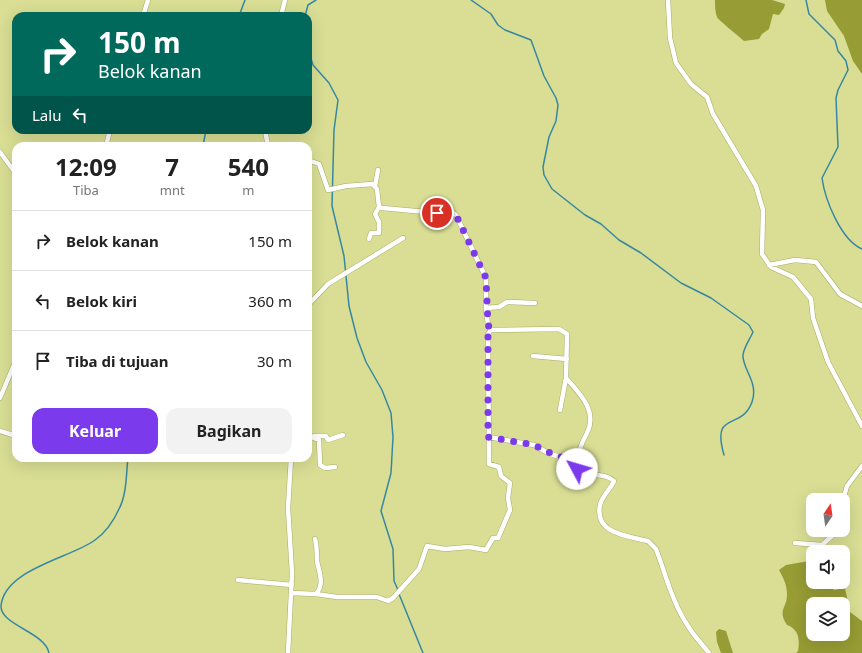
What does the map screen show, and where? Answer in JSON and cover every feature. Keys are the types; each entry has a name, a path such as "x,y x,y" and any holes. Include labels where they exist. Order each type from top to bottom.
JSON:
{"street":[{"path":"144,12 148,0"},
{"path":"282,12 285,0"},
{"path":"668,0 670,38 676,63 691,84 707,96 713,114 756,186 764,215 761,248 762,254 769,265 774,269 793,277 811,299 812,318 828,362 862,426"},
{"path":"0,152 12,168"},
{"path":"312,161 319,164 328,190 368,184 375,186"},
{"path":"369,239 370,233 379,233 380,227 375,214 379,207 375,186 378,170"},
{"path":"379,207 411,212 454,212 486,278 486,308 488,325 491,330"},
{"path":"312,301 328,284 403,238"},
{"path":"769,265 795,260 816,262 840,294 862,306"},
{"path":"486,308 499,307 507,302 535,303"},
{"path":"491,330 546,328 563,330 567,334 566,378 560,410"},
{"path":"291,594 316,594 337,597 374,596 388,601 393,598 419,569 427,546 486,550 492,539 500,536 510,510 508,496 510,481 501,476 499,468 490,464 488,437 488,334 491,330"},
{"path":"533,356 567,359"},
{"path":"0,398 12,371"},
{"path":"566,378 586,401 590,412 589,428 581,444 577,463 579,471 608,477 614,481 600,505 600,516 603,525 612,532 648,541 652,544 656,549 669,588 679,611 688,627 709,653"},
{"path":"0,431 12,435"},
{"path":"312,436 325,436 328,440 343,435"},
{"path":"312,437 319,440 320,465 325,468 335,467"},
{"path":"488,437 534,445 577,463"},
{"path":"288,653 292,585 288,508 291,462"},
{"path":"845,493 847,486 862,466"},
{"path":"795,543 822,546 831,537"},
{"path":"315,539 321,577 316,594"},
{"path":"238,580 292,585"}],"shaded area":[{"path":"715,0 772,0 785,4 779,15 773,14 769,29 762,34 759,39 744,41 717,17 715,11"},
{"path":"825,0 862,0 862,74 853,61 844,36 827,11"},
{"path":"806,562 806,589 845,589 847,597 806,597 806,641 850,641 850,612 862,621 862,653 796,653 799,647 799,639 794,629 787,625 784,620 783,609 787,599 787,591 785,582 779,570 786,565"},
{"path":"719,629 726,631 733,653 721,653 717,642 716,632"}],"waterway":[{"path":"240,12 245,0"},
{"path":"306,12 308,5 316,0"},
{"path":"471,0 491,14 498,25 505,30 531,40 544,76 556,98 558,105 556,121 549,137 543,167 544,175 552,189 585,215 601,224 619,240 641,253 681,283 711,298 749,325 753,332 746,346 743,360 752,382 754,395 747,411 724,426 721,432 724,455"},
{"path":"806,0 809,14 835,40 838,51 846,61 848,70 838,90 836,98 838,147 822,178 830,208 835,218 847,237 862,249"},
{"path":"312,62 313,65 329,83 338,100 334,130 332,206 344,256 349,306 357,338 366,362 382,390 391,413 393,437 391,473 381,511 393,549 394,581 398,590"},
{"path":"204,142 205,134"},
{"path":"49,653 46,646 40,639 15,624 3,613 1,606 5,593 14,583 26,574 95,540 106,530 115,518 124,497 128,462"},
{"path":"399,594 423,653"}],"route":[{"path":"437,213 448,211 454,212 486,278 486,308 488,325 491,330 488,334 488,437 538,446 548,452 577,463 577,469"}]}
